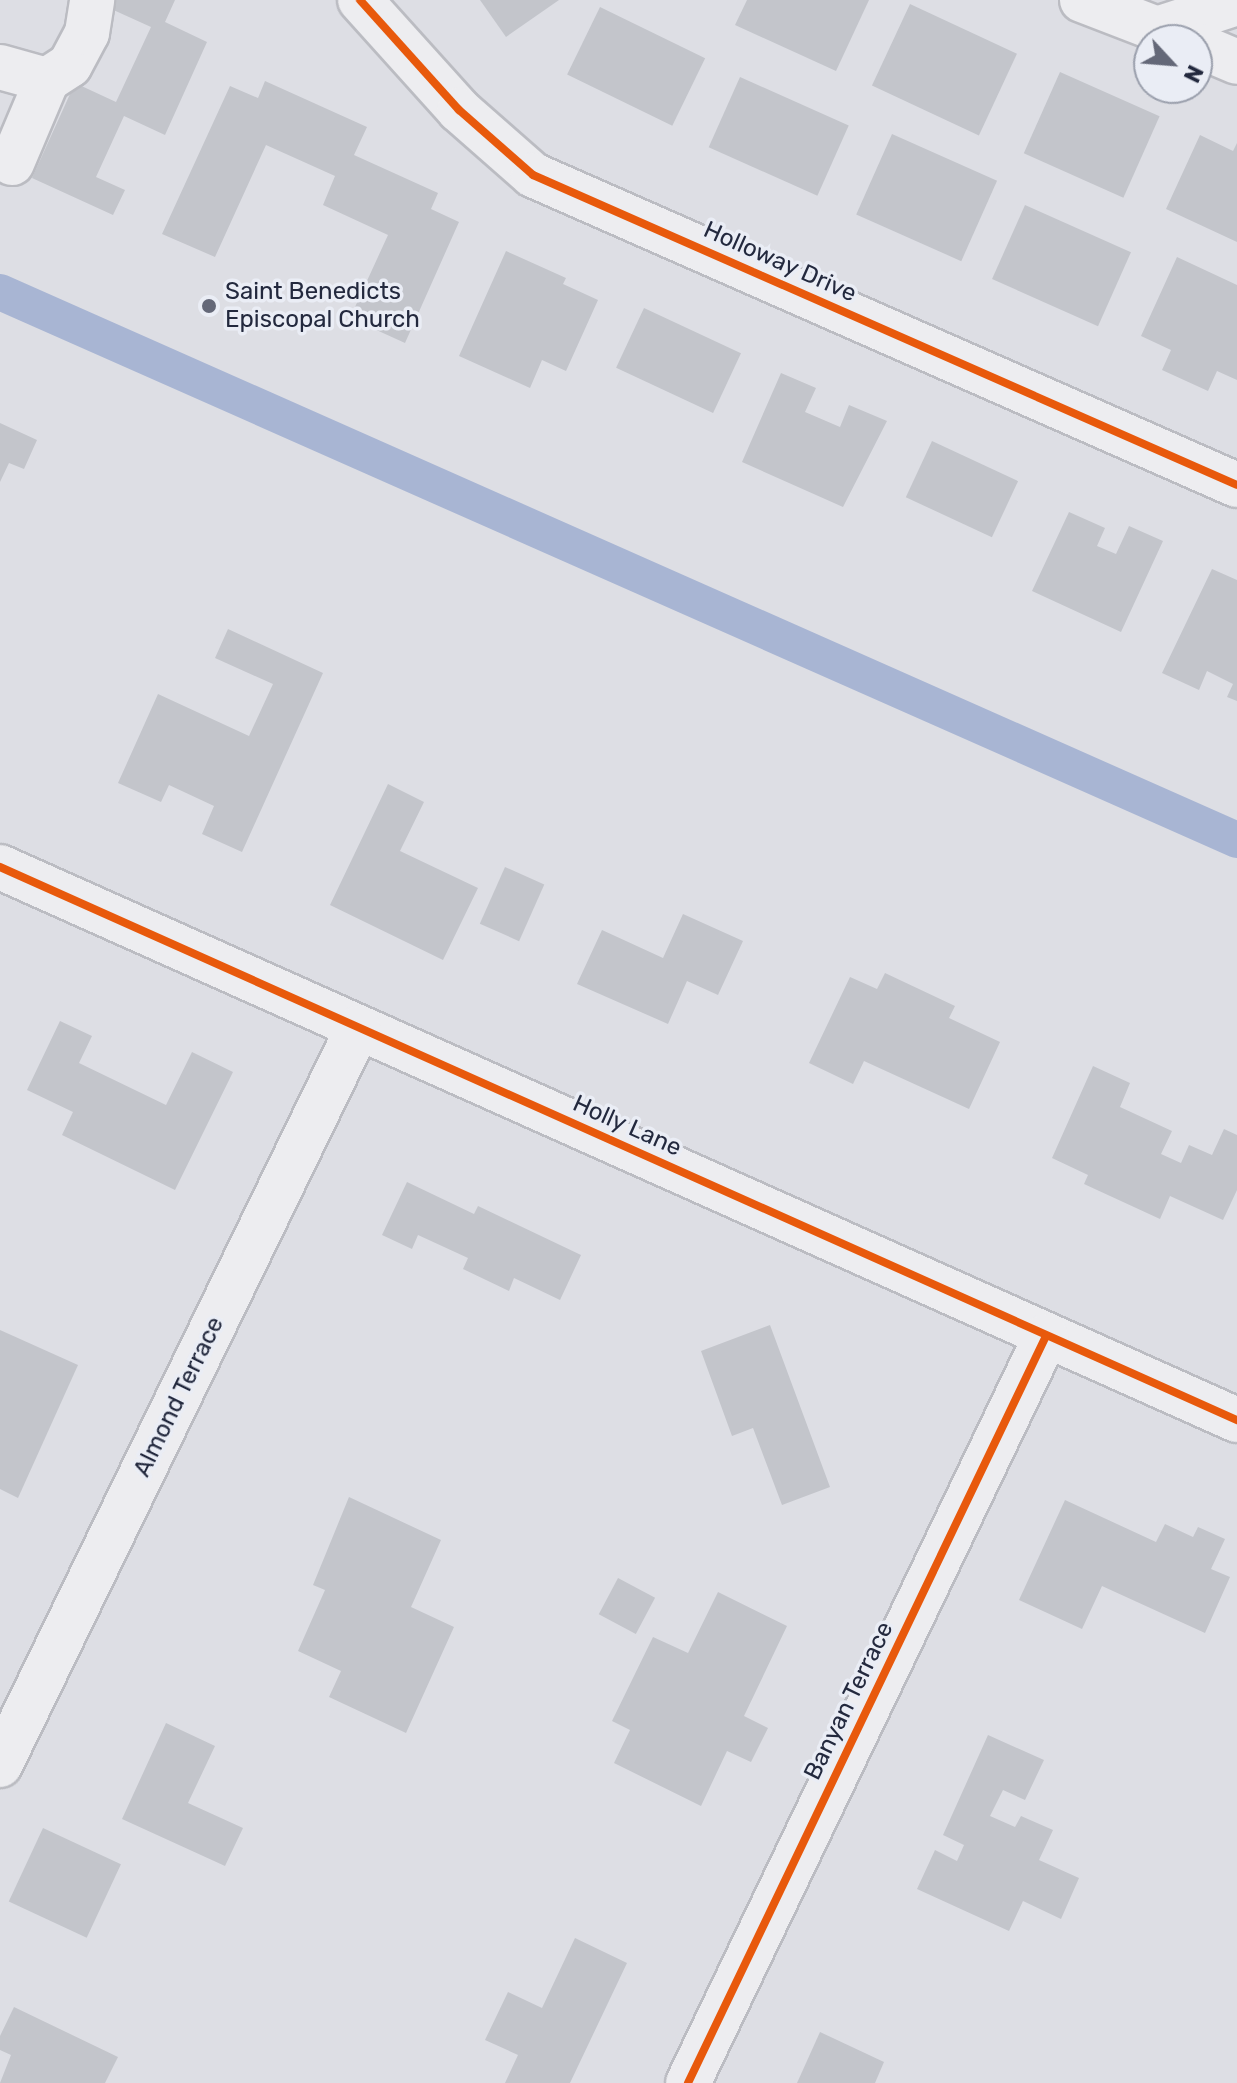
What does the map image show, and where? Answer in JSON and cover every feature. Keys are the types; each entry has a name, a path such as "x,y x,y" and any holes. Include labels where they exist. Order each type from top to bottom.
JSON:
{"street":[{"path":"12,163 47,80 70,65 87,33 92,0"},
{"name":"Holloway Drive","path":"360,0 459,110 533,175 1237,485"},
{"path":"1082,0 1145,24"},
{"path":"1192,24 1237,3"},
{"path":"1213,52 1237,62"},
{"path":"0,67 47,80"},
{"name":"Holly Lane","path":"0,867 1237,1420"},
{"name":"Almond Terrace","path":"0,1765 358,1028"},
{"name":"Banyan Terrace","path":"688,2083 1046,1336"}],"building":[{"path":"112,0 175,0 165,22 207,42 165,135 124,116 96,177 125,190 113,215 32,178 75,83 116,102 151,27 109,8"},
{"path":"480,0 559,0 506,37"},
{"path":"747,0 869,0 836,71 735,25"},
{"path":"910,4 1017,54 979,135 872,86"},
{"path":"600,7 705,58 672,126 567,74"},
{"path":"1060,72 1160,116 1123,198 1024,153"},
{"path":"740,77 849,125 817,196 709,147"},
{"path":"265,81 367,127 354,155 438,193 431,209 459,222 405,343 350,318 388,235 323,205 335,176 266,145 215,257 162,234 230,86 258,98"},
{"path":"892,134 997,181 961,261 856,214"},
{"path":"1200,135 1233,151 1237,143 1237,242 1166,209"},
{"path":"1025,205 1131,252 1098,326 992,279"},
{"path":"506,251 566,278 563,284 598,300 566,371 542,360 530,388 459,356"},
{"path":"1177,257 1237,285 1237,380 1217,371 1208,391 1162,370 1171,350 1141,336"},
{"path":"644,308 741,353 713,413 616,368"},
{"path":"781,373 816,388 805,412 840,427 849,405 887,421 843,507 742,462"},
{"path":"0,423 37,440 24,469 9,463 0,482"},
{"path":"932,441 1018,481 992,537 906,497"},
{"path":"1069,512 1105,528 1097,546 1116,554 1129,526 1163,541 1121,632 1032,591"},
{"path":"1212,569 1237,580 1237,701 1227,697 1233,684 1207,671 1199,690 1162,673"},
{"path":"228,629 323,673 242,852 202,834 214,806 169,785 161,802 118,783 158,694 249,736 273,684 215,658"},
{"path":"388,784 424,802 400,851 478,888 443,960 330,905"},
{"path":"505,867 544,884 519,941 480,924"},
{"path":"683,914 743,941 718,995 687,981 668,1024 577,984 602,930 663,958"},
{"path":"885,973 955,1006 949,1018 1000,1042 969,1109 864,1061 853,1084 809,1063 850,977 877,989"},
{"path":"60,1021 92,1036 79,1063 166,1105 192,1052 233,1072 175,1190 62,1135 73,1112 27,1090"},
{"path":"1093,1066 1130,1083 1120,1107 1172,1131 1161,1154 1181,1163 1189,1145 1212,1155 1224,1129 1237,1135 1237,1190 1223,1220 1170,1196 1160,1219 1084,1184 1088,1175 1052,1158"},
{"path":"407,1182 474,1214 478,1206 581,1255 560,1300 514,1278 509,1291 463,1269 468,1258 418,1235 412,1249 382,1235"},
{"path":"770,1325 830,1487 782,1505 753,1428 732,1436 701,1351"},
{"path":"0,1330 78,1365 18,1498 0,1489"},
{"path":"349,1497 441,1540 411,1607 454,1627 406,1733 329,1697 341,1671 298,1651 325,1590 313,1585"},
{"path":"1065,1500 1156,1542 1165,1524 1193,1537 1198,1527 1225,1539 1211,1569 1230,1577 1205,1633 1102,1586 1082,1629 1019,1600"},
{"path":"618,1578 655,1598 636,1634 599,1614"},
{"path":"718,1592 787,1626 744,1716 768,1728 751,1762 727,1751 701,1806 614,1763 630,1730 612,1721 653,1637 688,1653"},
{"path":"166,1723 215,1746 188,1803 243,1828 225,1866 122,1819"},
{"path":"988,1735 1044,1760 1025,1800 1003,1790 990,1816 1015,1827 1021,1816 1053,1830 1039,1860 1079,1878 1061,1919 1023,1901 1009,1931 917,1889 935,1850 957,1861 964,1845 943,1835"},
{"path":"43,1828 121,1864 87,1938 9,1901"},
{"path":"575,1938 627,1963 570,2083 505,2083 518,2055 485,2040 508,1992 542,2008"},
{"path":"14,2007 118,2057 105,2083 0,2083 11,2055 0,2050 0,2036"},
{"path":"820,2032 884,2062 875,2083 797,2083"}],"waterway":[{"path":"0,292 1237,840"}],"cycle path":[{"path":"360,0 459,110 533,175 1237,485"},
{"path":"0,867 1237,1420"},
{"path":"688,2083 1046,1336"}],"place":[{"name":"Saint Benedicts Episcopal Church","path":"209,306"}]}
